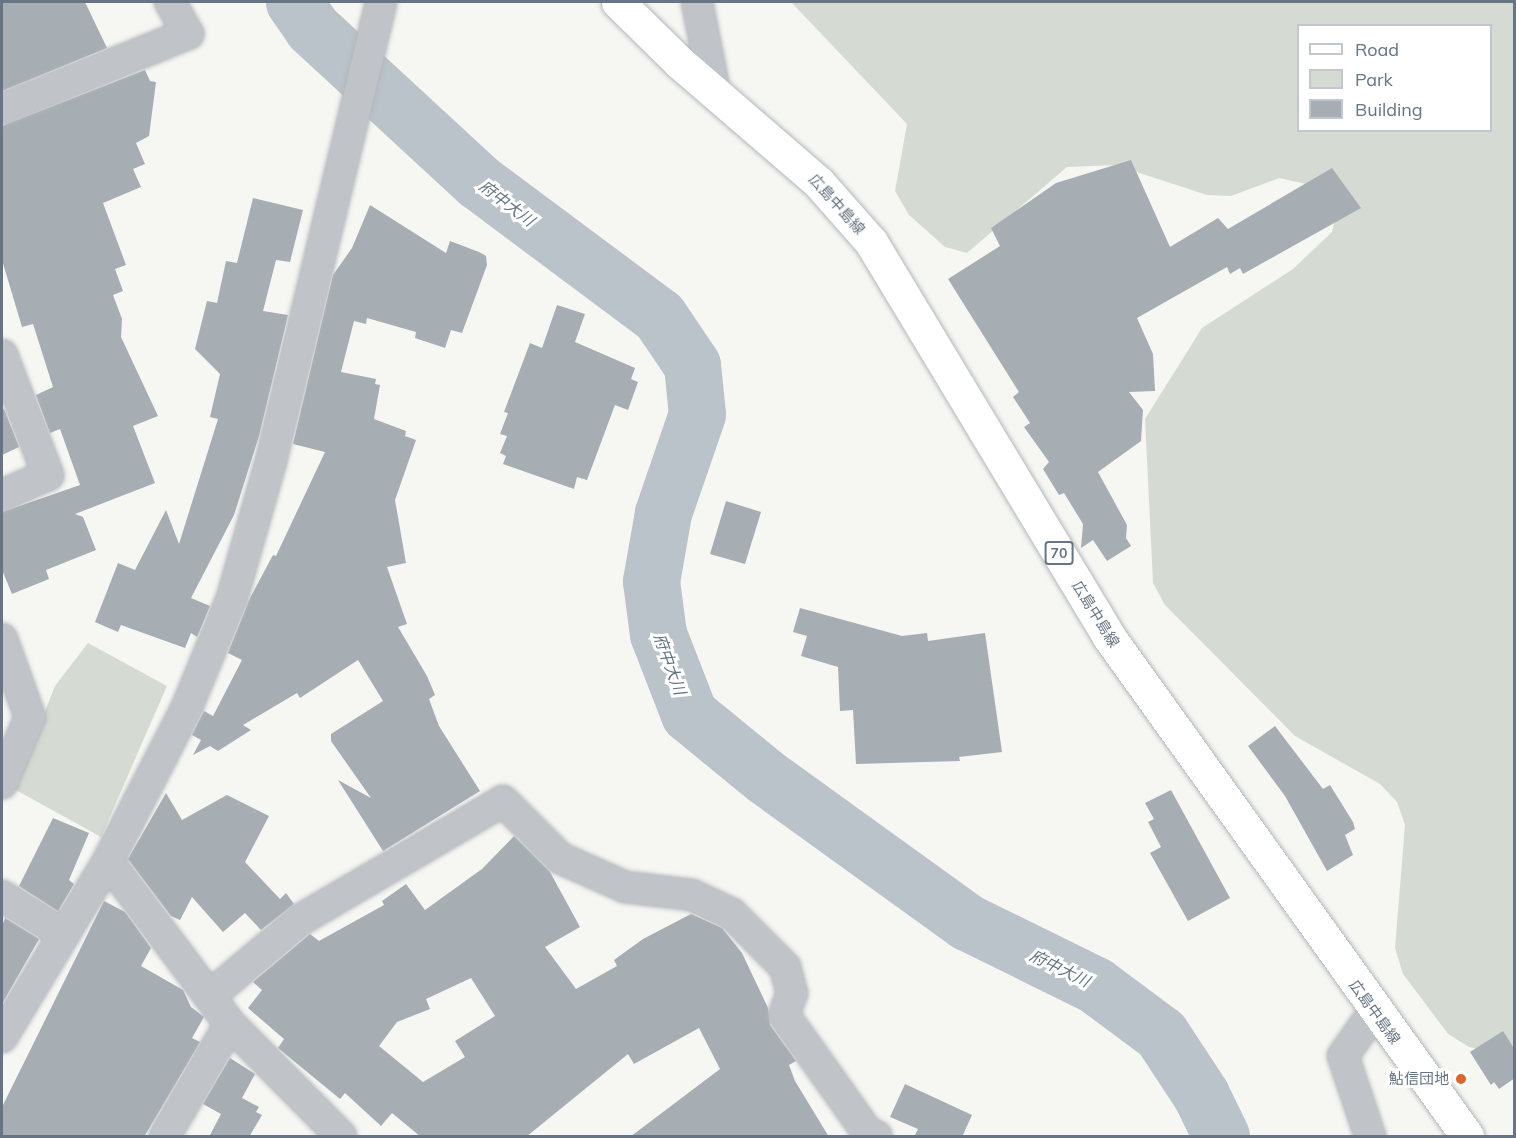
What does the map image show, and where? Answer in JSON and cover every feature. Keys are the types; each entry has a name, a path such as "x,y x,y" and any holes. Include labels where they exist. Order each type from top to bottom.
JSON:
{"main road":[{"name":"広島中島線","path":"618,2 715,92 819,183 871,242 1109,637 1374,1012 1467,1137"}],"street":[{"path":"2,109 188,34 170,2"},
{"path":"2,1036 108,861 187,707 232,598 271,461 381,2"},
{"path":"697,2 715,92"},
{"path":"2,355 48,475 2,495"},
{"path":"2,639 30,717 2,783"},
{"path":"211,995 300,920 503,801 560,858 625,887 692,895 732,914 785,967 792,993 784,1015 868,1133 876,1137"},
{"path":"108,861 211,995 230,1024 341,1137"},
{"path":"2,896 63,934"},
{"path":"1370,1137 1343,1056 1374,1012"},
{"path":"165,1137 230,1024"}],"green space":[{"path":"791,2 1514,2 1514,1057 1469,1047 1448,1034 1403,974 1395,948 1405,825 1397,802 1380,784 1295,736 1165,605 1153,583 1145,419 1202,328 1293,269 1332,232 1338,207 1324,188 1279,178 1231,196 1207,195 1115,165 1067,167 967,253 945,247 909,215 895,191 907,124"},
{"path":"88,643 167,686 101,837 14,789 55,686"}],"building":[{"path":"2,2 85,2 107,48 2,91"},
{"path":"145,70 150,81 156,82 149,136 136,143 145,164 133,169 141,187 103,203 126,265 115,269 123,291 113,295 122,319 121,337 158,416 133,426 155,483 75,514 83,517 96,550 46,570 49,579 12,594 2,570 2,512 80,485 60,429 50,433 36,395 53,387 33,324 22,327 2,260 2,126"},
{"path":"1131,160 1170,247 1218,218 1228,229 1332,168 1361,208 1243,274 1240,268 1230,274 1227,267 1137,318 1153,354 1155,391 1129,392 1143,410 1141,441 1098,472 1127,525 1126,538 1131,546 1107,561 1093,540 1081,548 1083,524 1064,493 1059,495 1043,469 1049,462 1024,427 1030,423 1013,397 1019,392 948,279 1000,246 991,228 1056,183"},
{"path":"253,198 303,210 290,262 276,260 263,311 288,315 259,436 234,515 191,598 210,606 197,637 191,633 185,648 121,625 118,632 95,622 118,563 135,570 166,510 179,544 218,419 210,417 220,374 195,349 207,301 217,303 226,261 237,263"},
{"path":"370,205 446,253 450,241 486,256 487,265 462,333 451,330 445,348 415,338 416,332 367,318 366,324 354,321 341,372 376,379 375,384 380,385 374,419 406,431 405,436 416,440 395,500 406,563 387,567 407,624 398,627 427,676 435,695 429,699 439,726 480,791 383,851 338,780 371,798 331,741 331,734 383,701 358,660 300,698 297,693 243,725 251,730 218,751 210,746 193,755 201,740 192,735 204,711 213,716 242,660 228,653 250,598 273,555 276,556 325,452 293,444 333,275 352,248"},
{"path":"557,305 585,314 575,342 635,368 631,379 638,382 628,410 615,405 587,480 577,477 574,489 503,464 506,456 500,453 507,436 500,434 508,413 504,412 530,343 542,348"},
{"path":"4,409 19,447 2,455 2,410"},
{"path":"726,501 761,512 745,564 710,554"},
{"path":"800,608 902,636 927,633 928,641 985,633 1002,752 959,757 960,761 856,764 853,710 840,711 838,667 801,656 807,636 793,632"},
{"path":"1275,726 1323,789 1330,785 1353,822 1355,829 1345,835 1353,855 1327,871 1285,796 1248,746"},
{"path":"1171,790 1230,898 1188,921 1150,853 1161,847 1148,822 1154,819 1145,803"},
{"path":"166,793 182,820 227,795 269,816 245,862 280,899 286,893 294,904 261,930 245,913 223,932 192,897 180,920 171,916 128,859"},
{"path":"53,818 89,833 69,880 74,884 58,911 19,886"},
{"path":"514,836 550,872 580,927 545,947 576,989 617,966 614,960 643,939 691,914 722,928 742,953 768,1008 770,1025 796,1061 789,1065 795,1081 829,1137 630,1137 720,1069 699,1028 634,1064 628,1054 526,1137 421,1137 392,1113 381,1126 345,1093 340,1099 278,1048 284,1039 248,1008 262,990 253,982 310,934 319,941 384,905 382,901 406,884 425,910 482,869","holes":["471,978 495,1016 455,1041 465,1057 423,1082 379,1046 397,1022 430,1009 426,999"]},
{"path":"104,901 125,912 151,948 141,966 183,990 191,1007 204,1017 192,1038 200,1042 144,1137 2,1137 2,1107"},
{"path":"5,918 39,939 2,1004 2,926"},
{"path":"1503,1031 1515,1050 1515,1078 1499,1089 1494,1082 1491,1085 1470,1052"},
{"path":"230,1058 255,1074 242,1098 259,1107 256,1112 262,1115 249,1137 209,1137 221,1114 203,1104"},
{"path":"905,1084 972,1115 962,1137 914,1137 918,1129 890,1117"}],"waterway":[{"name":"府中大川","path":"294,2 312,28 479,182 659,316 692,365 697,414 663,513 651,581 658,634 689,714 766,777 967,922 1095,985 1161,1034 1201,1095 1221,1136"}],"place":[{"name":"鮎信団地","path":"1461,1079"}]}
